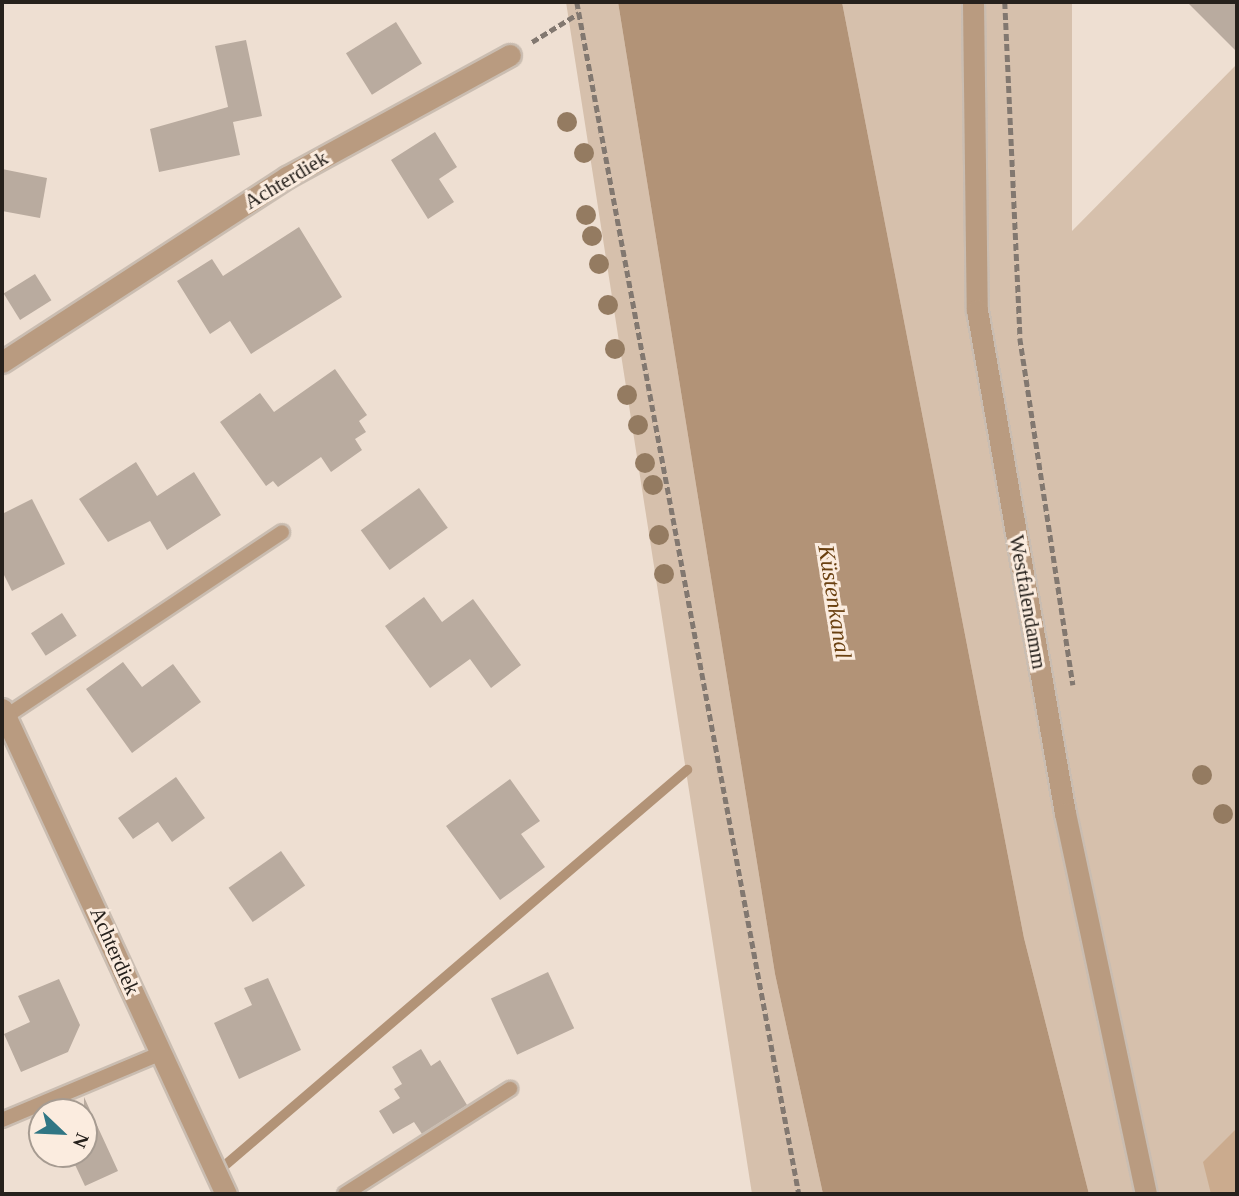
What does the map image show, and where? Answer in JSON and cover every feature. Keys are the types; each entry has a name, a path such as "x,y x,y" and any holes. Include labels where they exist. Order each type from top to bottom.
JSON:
{"street":[{"name":"Westfalendamm","path":"973,2 977,310 1065,813 1146,1194"},
{"name":"Achterdiek","path":"2,362 287,177 510,55"},
{"name":"Achterdiek","path":"4,713 226,1194"}],"lane":[{"path":"4,713 282,532"},
{"path":"2,1120 161,1053"},
{"path":"345,1194 510,1090"}],"path":[{"path":"577,2 799,1194"},
{"path":"1005,2 1020,338 1073,688"},
{"path":"510,55 579,13"}],"shaded area":[{"path":"566,2 618,2 775,974 823,1194 752,1194"},
{"path":"842,2 1072,2 1072,231 1237,64 1237,1194 1089,1194 1024,938"},
{"path":"1237,1128 1237,1194 1211,1194 1203,1162"}],"water":[{"name":"Küstenkanal","path":"618,2 842,2 1024,938 1089,1194 823,1194 775,974"}],"building":[{"path":"1187,2 1237,2 1237,52"},
{"path":"396,22 422,64 372,95 346,53"},
{"path":"246,40 262,116 233,122 240,155 159,172 150,129 228,107 215,46"},
{"path":"435,132 457,167 439,179 454,202 428,219 391,160"},
{"path":"2,169 47,178 40,218 2,211"},
{"path":"299,227 342,297 251,354 230,321 210,334 177,281 212,259 223,276"},
{"path":"35,274 51,300 20,320 4,294"},
{"path":"335,369 367,415 359,421 366,432 355,439 362,450 331,472 321,457 278,487 273,481 266,486 220,422 260,393 274,412"},
{"path":"136,462 157,496 194,472 221,515 167,550 150,521 108,542 79,499"},
{"path":"419,488 448,528 390,570 361,530"},
{"path":"32,499 65,564 12,591 2,571 2,514"},
{"path":"424,597 442,622 473,599 521,665 491,688 470,659 430,688 385,626"},
{"path":"62,613 77,636 46,656 31,633"},
{"path":"123,662 142,687 173,664 201,702 132,753 86,689"},
{"path":"176,777 205,818 172,842 158,822 133,839 118,818"},
{"path":"510,779 540,821 521,834 545,867 500,900 446,826"},
{"path":"281,851 305,885 253,922 229,888"},
{"path":"548,972 574,1028 517,1055 491,999"},
{"path":"268,978 301,1050 239,1079 214,1023 252,1005 244,988"},
{"path":"59,979 80,1025 68,1052 21,1072 4,1034 30,1022 18,996"},
{"path":"421,1049 431,1066 440,1060 467,1105 422,1134 414,1122 393,1134 379,1111 400,1098 394,1089 402,1084 392,1067"},
{"path":"98,1127 118,1171 85,1186 77,1168 98,1168"}],"waterway":[{"path":"223,1167 687,770"}]}
